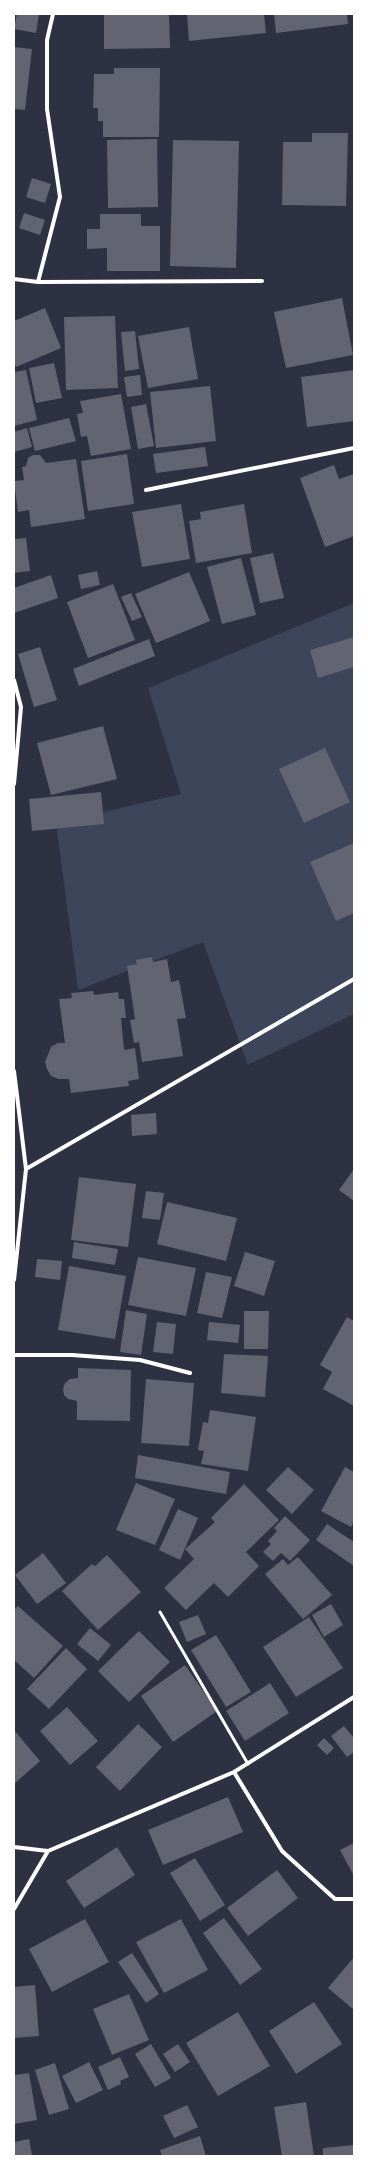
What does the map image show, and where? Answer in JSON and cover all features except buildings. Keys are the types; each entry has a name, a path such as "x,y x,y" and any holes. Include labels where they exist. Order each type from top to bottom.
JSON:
{"street":[{"path":"38,282 60,197 47,109 47,40 53,14"},
{"path":"14,279 38,282 262,282"},
{"path":"146,490 354,448"},
{"path":"14,680 22,706 14,784"},
{"path":"26,1169 354,979"},
{"path":"14,1071 26,1169 14,1280"},
{"path":"14,1354 72,1355 140,1360 190,1373"},
{"path":"14,1847 48,1851 234,1772 354,1697"},
{"path":"234,1772 282,1851 335,1899 354,1899"},
{"path":"14,1909 48,1851"}],"lane":[{"path":"160,1612 248,1764"}],"shaded area":[{"path":"354,603 354,1014 248,1065 203,942 78,990 56,823 181,794 148,688"}]}
